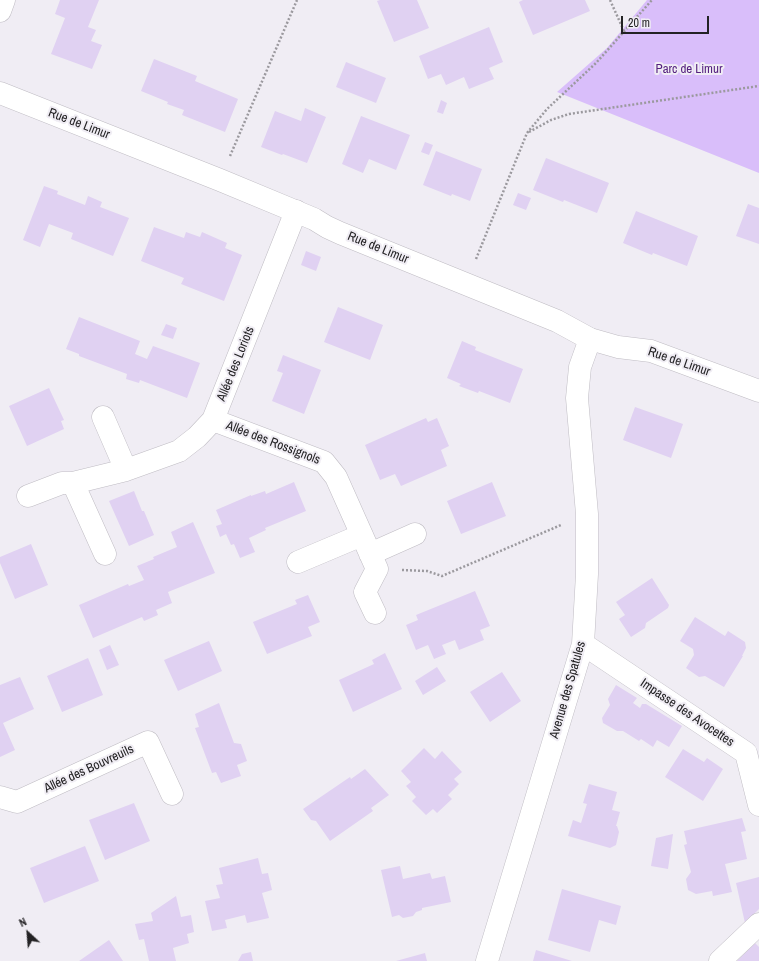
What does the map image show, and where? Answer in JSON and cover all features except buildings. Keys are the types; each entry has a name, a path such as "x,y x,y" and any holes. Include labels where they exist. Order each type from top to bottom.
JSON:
{"street":[{"path":"0,10 4,0"},
{"name":"Rue de Limur","path":"0,93 314,219 327,228 557,321 590,339 618,347 651,351 759,391"},
{"name":"Allée des Loriots","path":"28,496 62,483 73,483 126,470 179,451 197,437 213,420 296,212"},
{"name":"Avenue des Spatules","path":"487,961 583,644 587,574 587,514 577,398 580,366 590,339"},
{"path":"103,417 126,470"},
{"name":"Allée des Rossignols","path":"213,420 324,462 336,478 370,553"},
{"path":"73,483 105,554"},
{"path":"298,562 370,553 415,534"},
{"path":"370,553 366,592 375,613"},
{"name":"Impasse des Avocettes","path":"583,644 746,753 759,805"},
{"name":"Allée des Bouvreuils","path":"0,797 17,802 148,742 172,794"},
{"path":"720,961 759,924"}],"path":[{"path":"220,180 297,0"},
{"path":"610,0 624,31"},
{"path":"466,284 527,133 547,109 596,63 652,0"},
{"path":"527,133 551,120 569,114 759,86"},
{"path":"370,553 442,576 587,514"}],"green space":[{"name":"Parc de Limur","path":"647,0 759,0 759,173 557,92 607,48"}]}
